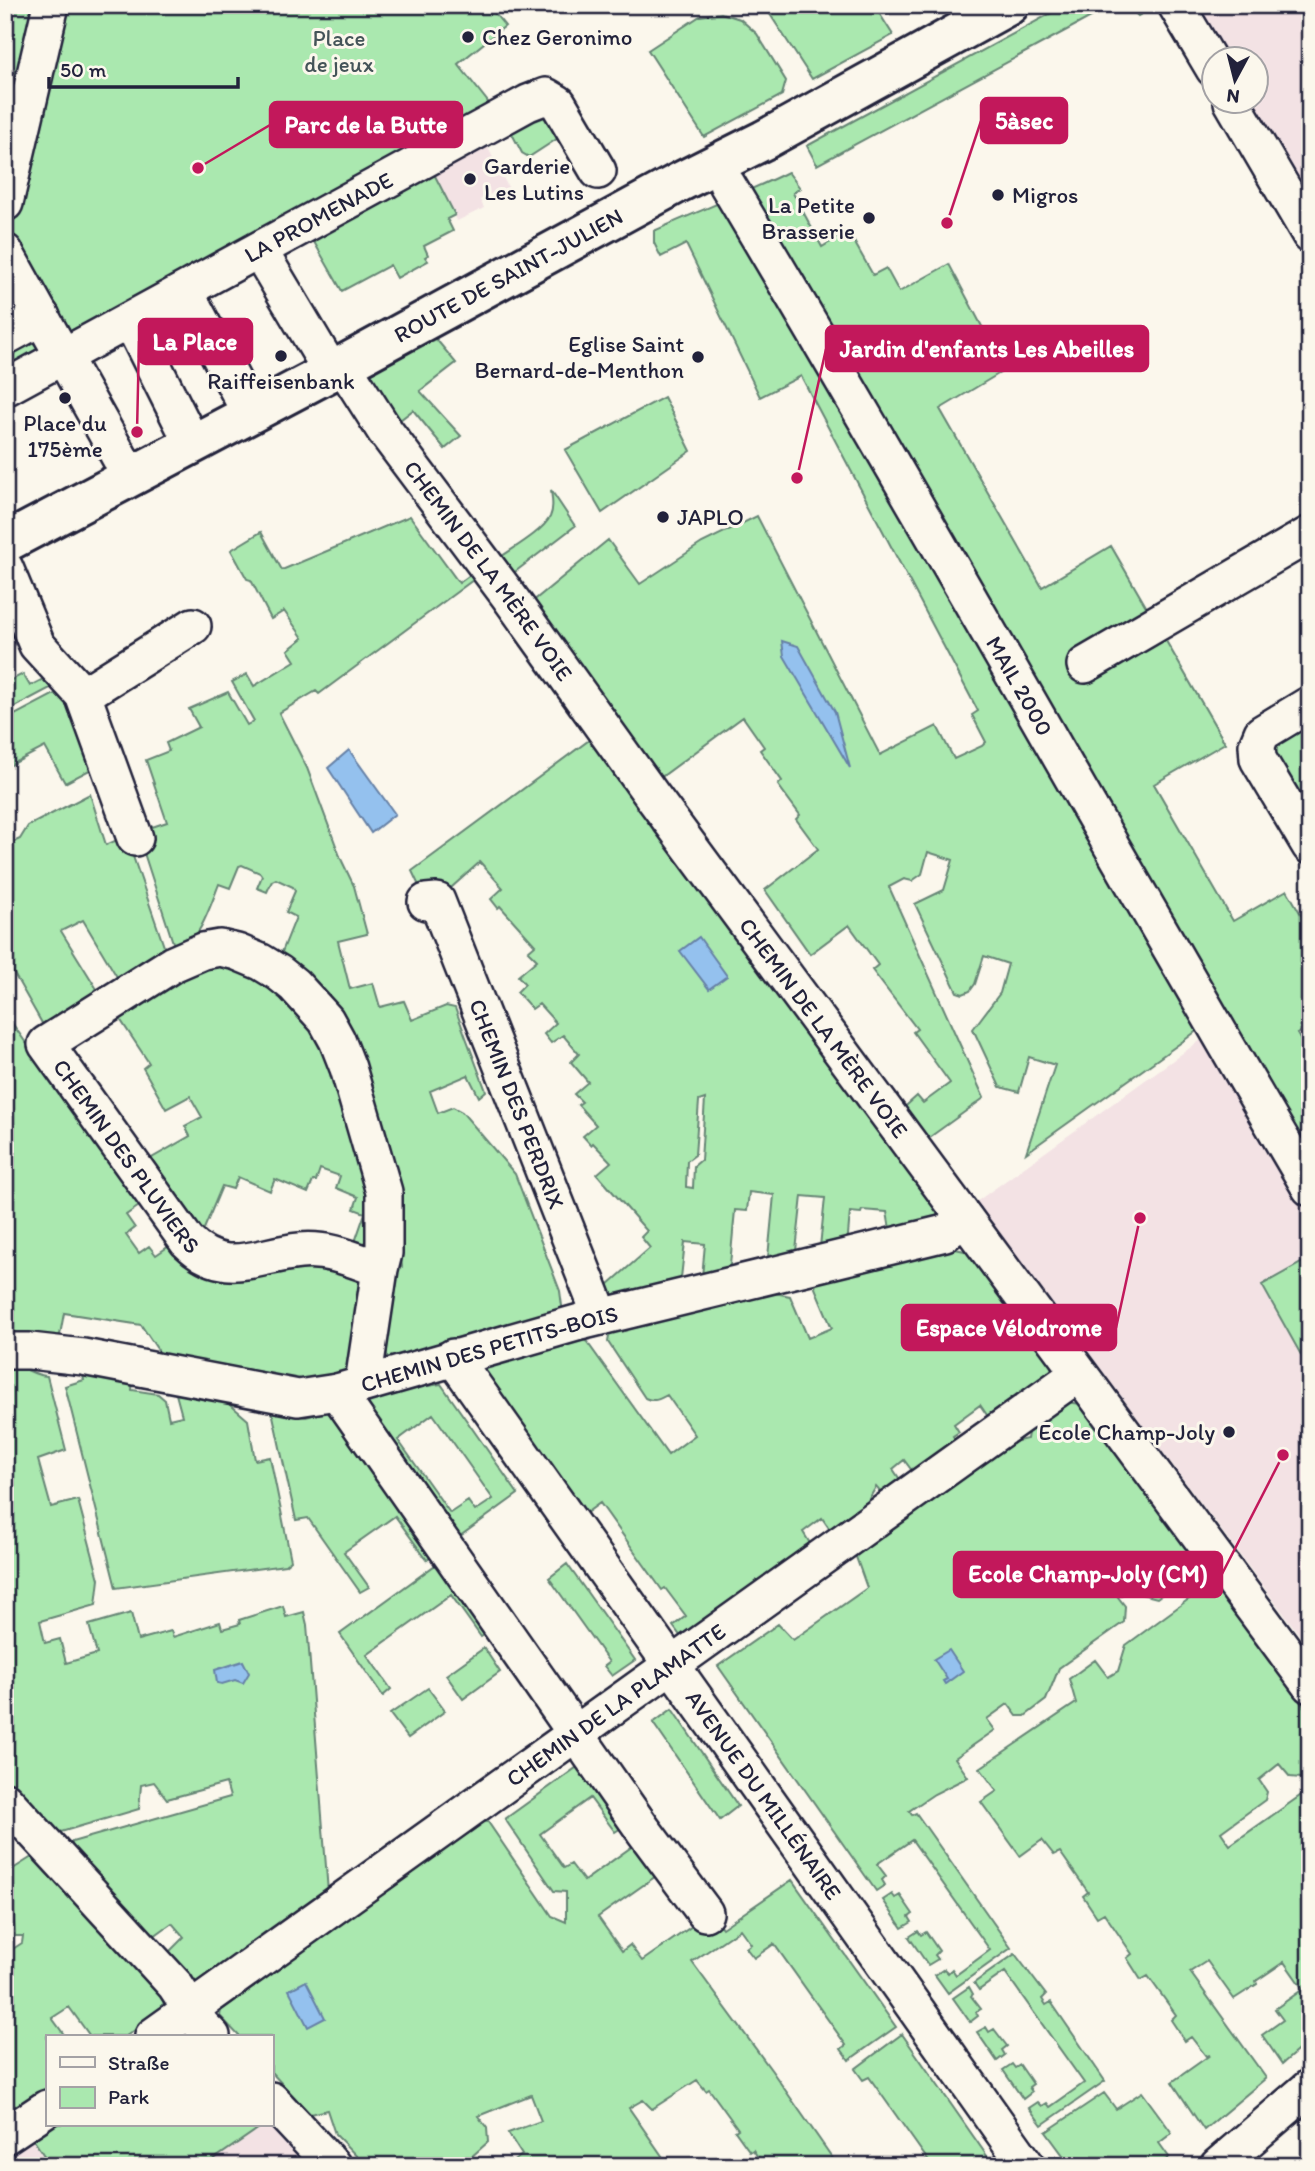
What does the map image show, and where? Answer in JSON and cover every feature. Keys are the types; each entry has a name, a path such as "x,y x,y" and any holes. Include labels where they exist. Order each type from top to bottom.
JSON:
{"main road":[{"name":"ROUTE DE SAINT-JULIEN","path":"5,543 337,368 680,182 764,140 1009,5"}],"street":[{"path":"5,203 51,5"},
{"path":"1176,5 1200,47"},
{"name":"LA PROMENADE","path":"7,385 64,357 528,103 546,96 558,103 598,171"},
{"path":"1240,116 1310,236"},
{"name":"MAIL 2000","path":"727,184 887,455 1310,1188"},
{"name":"CHEMIN DE LA MÈRE VOIE","path":"260,250 337,368 508,595 653,797 1310,1685"},
{"path":"5,252 130,476"},
{"path":"192,443 139,337 163,324 194,308 250,413"},
{"path":"5,337 42,317"},
{"path":"1085,665 1310,534"},
{"path":"5,568 37,645 83,695 135,838"},
{"path":"83,695 193,626"},
{"path":"1310,704 1262,733 1257,745 1258,759 1310,846"},
{"name":"CHEMIN DES PERDRIX","path":"426,902 436,901 601,1317"},
{"name":"CHEMIN DES PLUVIERS","path":"350,1387 380,1269 384,1253 384,1192 348,1068 326,1020 294,985 279,973 261,962 220,948 203,951 173,964 46,1044 187,1241 198,1252 222,1262 239,1263 300,1251 320,1251 341,1255 380,1269"},
{"name":"CHEMIN DES PETITS-BOIS","path":"5,1351 38,1351 83,1357 298,1398 350,1387 601,1317 945,1233 965,1219"},
{"name":"AVENUE DU MILLÉNAIRE","path":"453,1357 1027,2166"},
{"name":"CHEMIN DE LA PLAMATTE","path":"157,2035 202,2023 576,1735 1078,1374"},
{"path":"350,1387 576,1735 705,1913"},
{"path":"5,1800 175,1985 202,2023"},
{"path":"1218,2166 1310,2087"},
{"path":"273,2102 333,2166"},
{"path":"5,2136 46,2109"}],"shaded area":[{"path":"1194,5 1310,5 1310,202 1258,116 1270,116 1270,46 1218,46"},
{"name":"Garderie Les Lutins","path":"485,142 511,193 506,195 502,188 480,200 484,208 457,221 432,170"},
{"name":"Ecole Champ-Joly","path":"1205,1037 1310,1216 1310,1649 976,1202"},
{"path":"262,2126 273,2126 311,2166 204,2166"},
{"path":"33,2139 51,2166 5,2166 5,2157"}],"green space":[{"name":"Place de jeux","path":"5,5 488,5 505,26 458,64 495,111 73,339 5,225"},
{"path":"764,5 874,5 893,35 812,79"},
{"path":"1066,5 1113,5 817,165 807,146"},
{"path":"1113,5 1144,5 1148,10 1138,16 1128,6"},
{"path":"721,13 740,19 757,34 786,81 782,95 704,137 648,50 700,16"},
{"path":"546,108 563,135 529,157 522,153 509,128"},
{"path":"432,170 455,215 447,219 453,231 424,246 428,261 397,278 390,265 342,291 310,235"},
{"path":"788,172 800,188 793,193 822,247 848,231 873,275 886,268 899,292 949,264 1005,370 940,409 1042,587 1111,546 1225,743 1154,784 1233,921 1287,890 1310,930 1310,1027 1297,1034 1310,1056 1310,1165 1220,1013 1026,1153 1055,1065 1029,1057 1019,1092 1000,1087 973,1029 1000,993 1008,964 984,956 970,991 963,994 957,992 915,904 944,890 953,860 928,852 922,874 912,881 904,879 889,887 984,1098 923,1142 899,1112 917,1096 923,1103 950,1083 913,1032 917,1029 872,970 878,965 849,925 810,954 765,890 818,849 796,819 800,815 778,785 782,781 760,750 764,747 743,717 656,781 526,607 608,540 640,584 702,543 757,516 880,755 937,726 954,759 986,742 972,715 978,711 801,376 760,397 686,244 661,257 654,243 654,231"},
{"path":"32,331 46,354 5,376 5,346"},
{"path":"436,339 456,363 420,391 461,436 445,449 413,410 391,427 367,374"},
{"path":"664,397 691,451 602,513 565,450"},
{"path":"551,490 575,526 507,578 498,559 546,523 552,510"},
{"path":"410,516 459,583 474,572 477,577 319,694 316,691 279,713 307,768 354,886 367,934 338,941 350,989 373,983 380,1007 404,1001 412,1020 446,1006 455,1008 486,1091 479,1097 468,1075 430,1091 438,1113 453,1107 462,1112 515,1174 560,1291 564,1321 386,1368 391,1269 402,1267 396,1202 352,1043 278,962 296,917 286,912 295,891 293,887 276,879 272,881 267,892 257,888 262,876 260,873 239,866 230,888 219,884 198,932 177,955 143,850 146,829 167,822 146,760 169,751 166,743 199,727 189,709 228,692 247,725 254,721 232,682 247,674 254,686 295,661 288,650 303,638 284,611 271,619 251,580 247,579 231,550 261,532 282,570"},
{"path":"23,674 30,686 51,675 58,684 5,712 5,683"},
{"path":"62,690 101,764 65,783 45,747 5,768 5,720"},
{"path":"1310,711 1310,833 1269,744"},
{"path":"592,738 938,1213 933,1223 891,1235 887,1212 850,1212 847,1247 820,1247 825,1198 802,1196 795,1260 767,1268 774,1195 749,1192 747,1211 735,1210 729,1276 702,1277 705,1244 685,1242 680,1287 620,1302 601,1291 650,1248 641,1237 647,1231 597,1174 611,1162 583,1136 596,1125 578,1105 582,1102 574,1094 588,1082 571,1062 579,1054 563,1035 551,1043 544,1034 556,1023 539,1004 532,1009 517,992 525,984 518,976 537,960 528,951 535,945 491,899 503,888 480,862 452,887 421,890 412,871","holes":["705,1099 701,1160 694,1166 693,1188 686,1187 687,1161 695,1155 699,1101"]},
{"path":"90,794 106,845 126,836 169,961 123,987 83,920 61,931 103,999 47,1032 5,958 5,846 20,839 28,826"},
{"path":"212,963 256,972 315,1022 373,1189 371,1255 355,1242 365,1213 354,1209 358,1197 336,1188 340,1176 320,1169 308,1193 275,1179 270,1191 238,1177 233,1189 222,1186 199,1241 143,1163 190,1136 185,1126 202,1117 190,1096 166,1109 143,1068 149,1063 116,1013"},
{"path":"5,1013 117,1173 148,1200 126,1215 135,1228 126,1235 139,1253 149,1246 156,1255 175,1242 191,1267 235,1278 299,1262 361,1279 358,1366 304,1391 170,1368 141,1325 64,1313 60,1335 50,1339 5,1331"},
{"path":"946,1247 969,1252 1051,1362 1052,1381 989,1418 980,1405 954,1424 959,1432 953,1436 961,1448 913,1472 904,1460 893,1469 901,1481 882,1494 876,1487 866,1504 831,1531 822,1518 803,1532 811,1545 687,1645 673,1626 686,1616 665,1588 662,1590 600,1503 582,1516 480,1366 580,1338 587,1342 668,1455 695,1435 667,1395 656,1400 645,1398 608,1342 610,1331 764,1291 790,1296 808,1338 832,1328 815,1288 817,1278"},
{"path":"1310,1258 1310,1371 1262,1285"},
{"path":"13,1367 47,1376 66,1450 38,1460 51,1507 78,1500 99,1579 96,1605 40,1621 45,1643 60,1639 66,1663 97,1654 89,1625 131,1613 138,1640 171,1631 173,1637 220,1622 222,1629 240,1624 239,1620 283,1606 286,1617 304,1612 328,1892 201,1984 188,1983 169,1959 170,1951 184,1937 172,1923 154,1936 143,1936 73,1860 72,1842 230,1797 226,1783 167,1799 154,1782 141,1785 139,1809 61,1832 42,1824 5,1784 5,1369"},
{"path":"82,1370 133,1378 132,1390 158,1394 165,1400 169,1419 182,1416 176,1394 181,1387 218,1394 248,1420 255,1460 270,1457 291,1560 285,1565 116,1588 65,1386 84,1380"},
{"path":"441,1384 518,1494 427,1560 395,1516 344,1552 369,1587 360,1592 308,1518 296,1520 272,1411 306,1417 414,1388","holes":["433,1414 493,1499 475,1511 468,1501 450,1513 398,1440"]},
{"path":"1065,1402 1082,1404 1196,1560 1196,1569 1157,1598 1138,1593 1133,1587 1118,1597 1125,1606 1124,1622 1059,1668 1046,1700 1025,1716 1017,1716 1008,1704 987,1719 995,1730 955,1758 968,1777 934,1794 909,1811 912,1815 916,1813 1011,1948 948,1993 935,1975 944,1969 948,1973 952,1969 956,1975 990,1950 912,1840 877,1864 886,1876 882,1880 885,1885 876,1891 718,1666 778,1624 793,1640 867,1588 855,1554 1005,1444 1027,1439 1029,1427"},
{"path":"445,1558 494,1629 481,1637 451,1595 367,1655 391,1689 383,1696 340,1634"},
{"path":"567,1564 635,1660 612,1676 604,1666 609,1662 549,1578"},
{"path":"1208,1585 1217,1588 1310,1715 1310,1771 1301,1778 1290,1777 1279,1764 1259,1780 1267,1792 1265,1800 1221,1832 1230,1845 1310,1789 1310,2040 1282,2064 1262,2035 1283,2020 1275,2009 1303,1989 1284,1962 1234,1999 1207,1961 1190,1972 1266,2078 1204,2130 1172,2082 1210,2055 1206,2056 1191,2037 1185,2041 1171,2020 1176,2015 1148,1976 1141,1980 1127,1958 1132,1954 1104,1913 1097,1917 1083,1896 1088,1892 1060,1852 1054,1855 1042,1840 1020,1856 981,1802 997,1791 980,1768 1076,1703 1069,1679 1095,1660 1108,1677 1118,1671 1126,1645"},
{"path":"484,1648 500,1672 463,1699 446,1675"},
{"path":"428,1688 445,1711 408,1738 390,1714"},
{"path":"672,1709 738,1806 720,1820 653,1723"},
{"path":"587,1760 630,1822 615,1832 590,1798 540,1834 564,1868 571,1864 584,1881 644,1838 666,1869 598,1917 622,1951 630,1945 642,1961 711,1913 722,1928 792,1880 896,2027 849,2060 841,2049 846,2045 774,1944 754,1958 746,1948 751,1944 740,1929 692,1962 838,2166 764,2166 735,2131 738,2129 709,2089 706,2091 697,2080 652,2109 643,2100 629,2108 669,2166 501,2166 522,2155 508,2133 541,2121 531,2095 478,2116 487,2128 488,2142 461,2166 366,2166 335,2134 327,2110 310,2114 273,2074 273,2035 238,2035 220,2016 223,1999 475,1821 488,1822 552,1916 566,1922 566,1892 554,1891 505,1819"},
{"path":"35,1855 165,1994 162,2012 128,2035 89,2035 69,2007 52,2018 64,2035 46,2035 46,2090 5,2119 5,1954 22,1943 23,1936 15,1936 13,1909 5,1910 5,1874"},
{"path":"892,1894 895,1898 900,1895 913,1914 909,1917 912,1922 902,1928 883,1900"},
{"path":"918,1931 921,1935 926,1932 939,1951 935,1955 938,1959 928,1965 909,1937"},
{"path":"1015,1954 1046,1995 1042,1999 1046,2005 1051,2002 1105,2081 1042,2125 1029,2108 1038,2102 1042,2106 1047,2103 1050,2107 1084,2083 1005,1972 979,1990 974,1983"},
{"path":"969,1987 973,1994 971,1996 981,2009 976,2012 978,2016 970,2022 953,1998"},
{"path":"986,2027 989,2032 994,2029 1007,2046 1002,2050 1005,2055 997,2061 977,2032"},
{"path":"902,2034 994,2166 932,2166 869,2077 863,2080 855,2069"},
{"path":"1012,2064 1015,2068 1020,2065 1033,2084 1029,2087 1032,2092 1023,2099 1003,2070"},
{"path":"1142,2092 1172,2133 1159,2143 1169,2157 1159,2166 1071,2166 1046,2132 1104,2093 1116,2109"},
{"path":"52,2126 262,2126 204,2166 51,2166 33,2139"}],"water":[{"path":"782,641 798,646 835,712 850,768 784,656"},
{"path":"349,750 395,814 371,833 328,768"},
{"path":"699,937 727,976 709,989 680,951"},
{"path":"949,1650 963,1671 945,1684 943,1681 947,1679 934,1659"},
{"path":"243,1661 249,1673 243,1683 235,1680 217,1683 215,1670"},
{"path":"306,1981 325,2018 308,2027 289,1990"}],"place":[{"name":"Chez Geronimo","path":"468,37"},
{"name":"Parc de la Butte","path":"198,168"},
{"name":"Garderie Les Lutins","path":"470,179"},
{"name":"Migros","path":"998,195"},
{"name":"La Petite Brasserie","path":"869,218"},
{"name":"5àsec","path":"947,223"},
{"name":"Raiffeisenbank","path":"281,356"},
{"name":"Eglise Saint Bernard-de-Menthon","path":"698,357"},
{"name":"Place du 175ème","path":"65,398"},
{"name":"La Place","path":"137,432"},
{"name":"Jardin d'enfants Les Abeilles","path":"797,478"},
{"name":"JAPLO","path":"663,517"},
{"name":"Espace Vélodrome","path":"1140,1218"},
{"name":"Ecole Champ-Joly","path":"1229,1432"},
{"name":"Ecole Champ-Joly (CM)","path":"1283,1455"}]}
